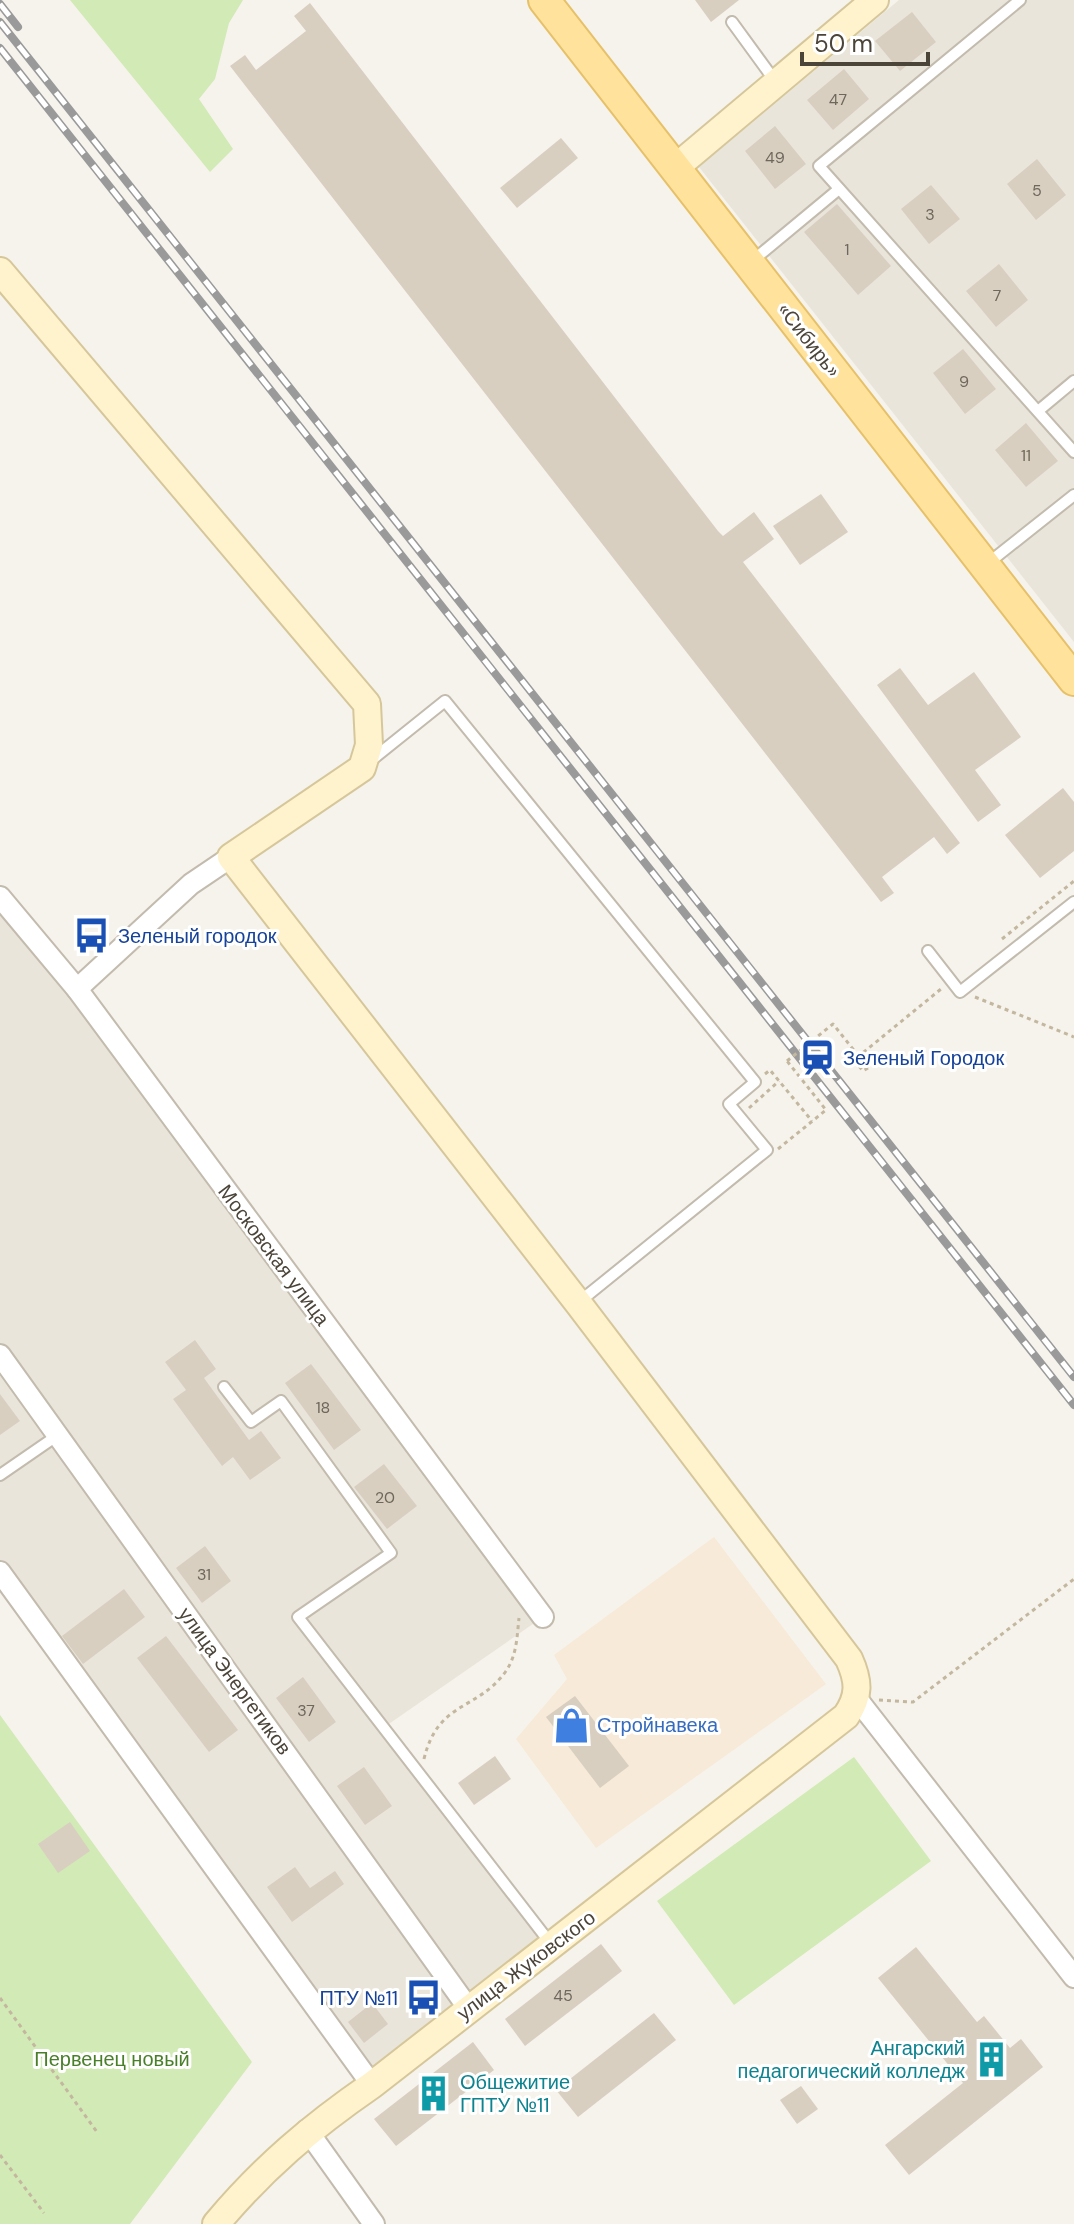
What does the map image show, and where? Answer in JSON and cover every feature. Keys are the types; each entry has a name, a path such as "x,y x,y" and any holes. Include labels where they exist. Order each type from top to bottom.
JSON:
{"main road":[{"name":"«Сибирь»","path":"544,0 1074,680"}],"street":[{"path":"675,168 875,0"},
{"path":"0,271 367,704 369,745 362,768 191,884 77,989"},
{"path":"231,857 578,1303 849,1659 856,1674 852,1708 1074,1977"},
{"name":"Московская улица","path":"0,897 77,989 543,1617"},
{"name":"улица Энергетиков","path":"0,1355 469,2009"},
{"path":"0,1572 372,2085"},
{"name":"улица Жуковского","path":"216,2224 250,2184 307,2130 372,2085 552,1946 852,1708"},
{"path":"307,2130 374,2224"}],"lane":[{"path":"1020,0 819,166 1074,452"},
{"path":"732,22 776,83"},
{"path":"750,264 839,189"},
{"path":"1038,411 1074,381"},
{"path":"986,565 1074,495"},
{"path":"362,768 445,701 755,1082 729,1104 767,1150 578,1303"},
{"path":"928,951 960,992 1074,902"},
{"path":"224,1387 251,1422 281,1401 391,1553 298,1617 552,1946"},
{"path":"0,1475 59,1434"}],"path":[{"path":"960,992 1074,1037"},
{"path":"779,1148 826,1110 787,1061 833,1024 868,1068"},
{"path":"755,1082 770,1070 812,1121"},
{"path":"740,1117 779,1081"},
{"path":"852,1708 913,1702 1074,1579"},
{"path":"420,1776 430,1735 449,1715 505,1672 516,1649 522,1590"},
{"path":"0,1998 97,2132"},
{"path":"0,2155 44,2213"}],"shaded area":[{"path":"899,0 1074,0 1074,642 699,167"},
{"path":"0,897 543,1617 383,1728 552,1946 372,2085 0,1572"},
{"path":"714,1537 826,1684 596,1848 516,1739 567,1679 554,1655"}],"green space":[{"path":"70,0 243,0 229,23 215,79 199,99 233,149 210,172"},
{"name":"Первенец новый","path":"0,1715 252,2062 130,2224 0,2224"},
{"path":"854,1757 931,1861 734,2005 657,1901"}],"building":[{"path":"695,0 739,0 711,22"},
{"path":"310,3 718,531 723,536 754,512 774,539 743,562 960,843 947,854 934,837 882,877 894,893 881,902 230,66 245,55 256,70 306,31 294,16"},
{"path":"912,12 936,42 900,71 875,41"},
{"path":"844,69 869,99 833,130 807,100"},
{"path":"775,126 806,164 775,189 745,151"},
{"path":"561,138 578,158 517,208 500,188"},
{"path":"1037,159 1066,195 1036,220 1007,184"},
{"path":"931,185 960,219 929,244 901,209"},
{"path":"837,204 891,266 858,295 804,232"},
{"path":"999,264 1028,300 996,327 966,291"},
{"path":"963,349 996,389 965,414 933,373"},
{"path":"1026,423 1058,461 1026,487 995,450"},
{"path":"821,494 848,532 800,565 773,526"},
{"path":"900,668 928,705 974,672 1021,737 975,770 1001,805 978,822 877,685"},
{"path":"1063,788 1074,802 1074,851 1040,878 1005,835"},
{"path":"195,1340 216,1369 204,1378 249,1440 261,1431 281,1458 250,1480 233,1457 222,1466 173,1399 186,1390 165,1362"},
{"path":"311,1364 361,1430 334,1450 285,1383"},
{"path":"0,1394 20,1421 0,1435"},
{"path":"384,1464 417,1506 387,1529 354,1487"},
{"path":"205,1546 231,1581 202,1603 176,1568"},
{"path":"124,1589 145,1617 83,1664 62,1636"},
{"path":"166,1636 238,1730 209,1752 137,1658"},
{"path":"303,1677 336,1722 309,1742 276,1698"},
{"path":"575,1696 629,1766 600,1788 546,1717"},
{"path":"495,1756 511,1779 474,1805 458,1783"},
{"path":"364,1767 392,1806 365,1825 337,1786"},
{"path":"70,1822 90,1851 58,1873 38,1844"},
{"path":"295,1867 310,1888 335,1871 344,1884 292,1922 267,1887"},
{"path":"601,1944 622,1971 525,2046 505,2019"},
{"name":"Ангарский педагогический колледж","path":"916,1947 977,2022 984,2016 1010,2048 1021,2039 1043,2067 909,2175 885,2145 963,2083 878,1978"},
{"path":"372,2003 388,2024 364,2043 348,2022"},
{"path":"654,2013 676,2040 578,2117 556,2090"},
{"name":"Общежитие ГПТУ №11","path":"473,2042 494,2070 396,2146 374,2119"},
{"path":"801,2086 818,2109 797,2124 780,2100"}],"railway":[{"path":"0,4 18,27"},
{"path":"0,22 1074,1377"},
{"path":"0,48 1074,1405"}],"place":[{"name":"Зеленый городок","path":"92,936"},
{"name":"Зеленый Городок","path":"817,1058"},
{"name":"Стройнавека","path":"571,1725"},
{"name":"ПТУ №11","path":"424,1998"},
{"name":"Ангарский педагогический колледж","path":"991,2060"},
{"name":"Общежитие ГПТУ №11","path":"434,2094"}]}
